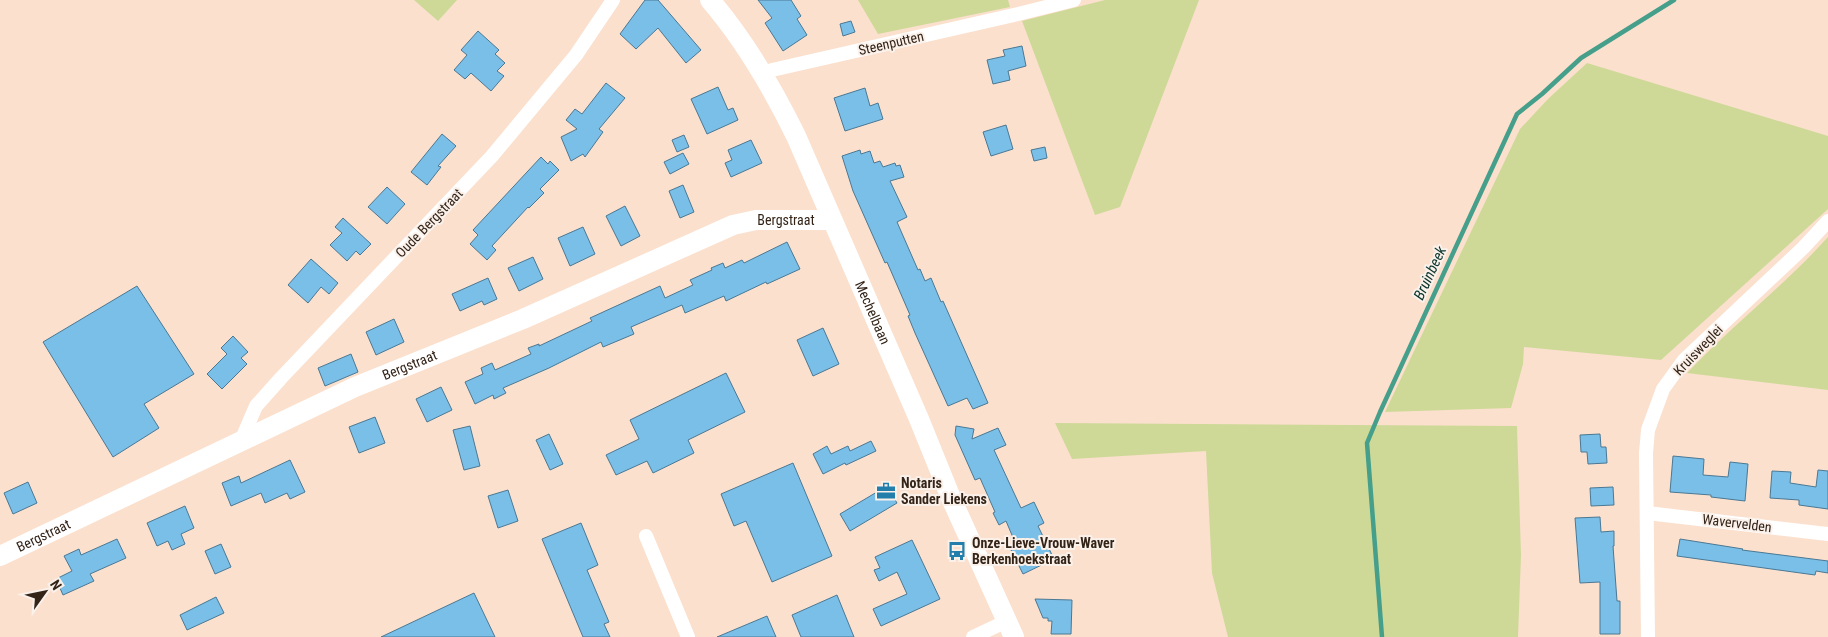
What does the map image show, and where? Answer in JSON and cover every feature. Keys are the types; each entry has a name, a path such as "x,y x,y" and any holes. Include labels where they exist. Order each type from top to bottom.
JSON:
{"street":[{"name":"Oude Bergstraat","path":"241,441 256,406 492,156 576,55 613,0"},
{"name":"Mechelbaan","path":"710,0 751,52 796,136 919,419 951,498 1010,629"},
{"path":"1016,0 1018,14"},
{"name":"Steenputten","path":"764,74 772,70 1074,0"},
{"name":"Bergstraat","path":"0,556 355,387 522,319 733,225 756,220 832,220"},
{"name":"Kruisweglei","path":"1648,637 1648,430 1663,389 1684,360 1784,266 1828,221"},
{"name":"Wavervelden","path":"1647,513 1828,534"},
{"path":"646,536 688,637"},
{"path":"972,637 1010,629"}],"green space":[{"path":"414,0 457,0 438,21"},
{"path":"858,0 1008,0 1010,7 878,34"},
{"path":"1105,0 1199,0 1120,207 1095,215 1022,21"},
{"path":"1587,63 1828,136 1828,209 1661,360 1524,347 1523,364 1511,408 1385,412 1520,129 1548,99"},
{"path":"1828,237 1828,390 1687,373 1794,272"},
{"path":"1055,423 1517,426 1521,555 1518,637 1228,637 1212,573 1206,451 1072,459"}],"building":[{"path":"645,0 658,0 701,50 686,63 658,28 636,49 620,34"},
{"path":"758,0 791,0 801,16 797,19 807,35 783,51 765,23 772,18"},
{"path":"851,21 855,32 843,36 840,24"},
{"path":"478,31 499,50 495,54 505,63 497,71 504,76 491,91 471,73 465,79 454,70 467,55 461,50"},
{"path":"1022,46 1026,66 1008,71 1010,80 993,84 987,60 1005,56 1003,50"},
{"path":"606,83 625,98 599,129 603,132 585,157 583,154 571,161 561,137 577,129 566,120 575,109 582,114"},
{"path":"718,87 728,110 733,108 738,120 707,134 691,99"},
{"path":"865,88 870,106 878,103 883,119 845,131 834,98"},
{"path":"1006,125 1013,149 991,156 983,132"},
{"path":"442,134 456,146 438,166 441,167 427,185 411,172"},
{"path":"684,135 689,147 677,152 672,140"},
{"path":"751,140 762,163 731,177 725,163 732,160 728,150"},
{"path":"1045,147 1047,158 1034,161 1031,150"},
{"path":"860,150 861,154 870,151 874,163 880,161 883,167 895,163 896,166 900,165 904,177 890,181 907,217 897,222 918,270 920,269 925,281 931,278 941,302 943,301 988,403 973,409 967,398 948,406 915,333 908,316 910,315 887,262 885,263 853,191 842,156"},
{"path":"683,153 689,164 670,174 664,162"},
{"path":"541,157 548,164 550,161 559,170 540,189 544,193 528,207 492,246 496,250 487,260 470,244 478,235 473,230"},
{"path":"683,185 694,212 680,218 669,191"},
{"path":"387,187 405,204 387,224 368,207"},
{"path":"625,206 640,236 621,246 606,216"},
{"path":"343,218 371,244 360,255 356,251 347,261 330,245 342,233 335,227"},
{"path":"583,227 595,254 570,266 558,238"},
{"path":"787,242 800,269 767,284 766,282 726,301 724,296 685,313 682,305 631,327 634,334 603,347 601,342 503,388 506,393 494,399 493,395 475,404 465,382 483,374 481,368 492,363 495,370 531,354 528,348 539,344 539,346 592,321 590,318 660,286 665,298 693,285 690,280 712,270 711,268 723,263 725,268 742,260 744,263"},
{"path":"533,257 543,279 519,291 508,268"},
{"path":"311,259 338,283 329,294 321,287 308,303 288,285"},
{"path":"488,278 497,299 484,305 482,301 460,311 452,294"},
{"path":"137,286 194,374 144,404 159,428 113,457 43,342"},
{"path":"394,319 404,342 376,355 366,332"},
{"path":"823,328 839,364 813,376 797,340"},
{"path":"233,336 248,352 241,358 247,364 222,389 207,374 227,354 221,348"},
{"path":"351,354 358,372 325,386 318,368"},
{"path":"726,373 745,412 688,440 694,453 653,473 647,461 616,475 606,455 639,439 630,420"},
{"path":"441,387 452,410 427,422 416,399"},
{"path":"375,417 385,443 359,453 349,427"},
{"path":"470,426 480,466 464,470 453,430"},
{"path":"956,426 974,429 972,439 998,428 1006,445 994,450 1021,508 1034,502 1044,523 1038,526 1054,559 1023,574 1011,550 1017,547 1006,521 999,525 980,478 975,480 955,435"},
{"path":"549,434 563,464 550,470 536,440"},
{"path":"1600,434 1601,447 1606,447 1607,463 1588,464 1587,452 1581,452 1580,435"},
{"path":"871,441 876,451 823,474 813,454 827,446 831,454 848,446 850,451"},
{"path":"1673,456 1704,459 1703,475 1728,477 1730,462 1748,464 1745,501 1711,497 1711,495 1670,492"},
{"path":"290,460 305,492 290,499 287,493 265,503 261,493 231,506 222,483 239,476 241,483"},
{"path":"793,463 832,556 772,582 746,521 734,526 721,494"},
{"path":"1818,470 1828,471 1828,509 1799,505 1799,500 1770,498 1772,471 1791,472 1790,483 1816,487"},
{"path":"28,482 37,503 13,514 4,493"},
{"path":"887,486 897,503 850,531 840,514"},
{"path":"1613,487 1614,505 1591,506 1590,488"},
{"path":"508,490 518,521 498,528 488,496"},
{"path":"185,506 194,528 181,534 185,544 172,550 168,541 157,546 147,523"},
{"path":"1600,517 1601,532 1614,531 1613,546 1617,601 1620,601 1620,634 1600,634 1600,582 1580,583 1575,518"},
{"path":"581,523 598,565 587,570 609,622 604,624 610,637 583,637 542,539"},
{"path":"117,539 126,558 90,574 94,581 63,595 56,579 72,571 64,556 79,549 81,555"},
{"path":"1680,539 1742,550 1828,561 1828,573 1816,571 1815,575 1677,556"},
{"path":"912,540 940,599 881,626 873,609 907,594 897,572 879,581 874,570 880,568 875,557"},
{"path":"221,544 231,567 215,574 205,551"},
{"path":"474,593 495,637 381,637"},
{"path":"837,595 854,637 801,637 792,615"},
{"path":"216,597 224,613 187,630 180,615"},
{"path":"1035,599 1072,600 1071,634 1051,634 1052,621 1048,621 1048,618 1043,618"},
{"path":"767,616 776,637 717,637"}],"waterway":[{"name":"Bruinbeek","path":"1382,637 1367,443 1380,412 1517,114 1581,58 1674,0"}],"place":[{"name":"Notaris Sander Liekens","path":"886,491"},
{"name":"Onze-Lieve-Vrouw-Waver Berkenhoekstraat","path":"957,551"}]}
